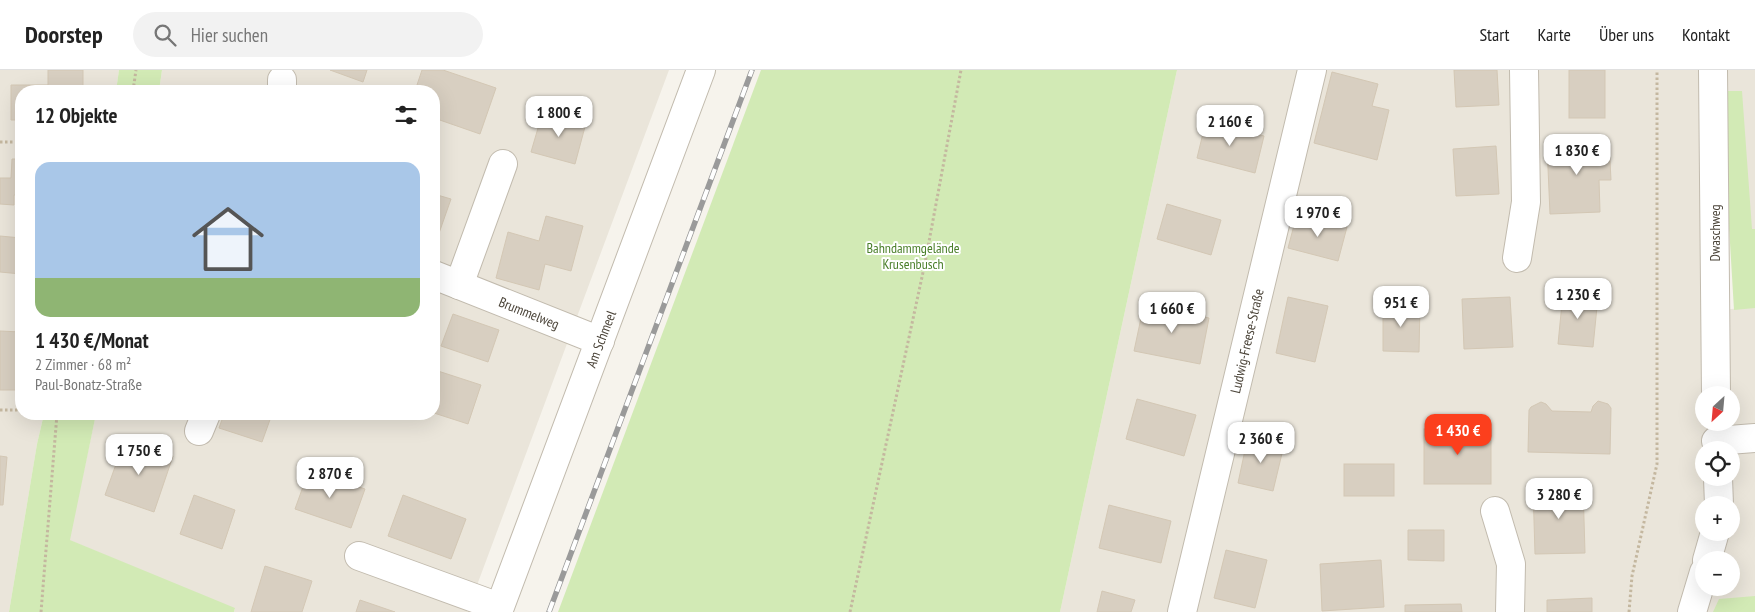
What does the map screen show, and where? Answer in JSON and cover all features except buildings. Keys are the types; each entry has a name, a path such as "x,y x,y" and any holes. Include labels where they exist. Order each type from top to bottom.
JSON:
{"street":[{"name":"Am Schmeel","path":"359,556 498,610 701,70"},
{"name":"Ludwig-Freese-Straße","path":"1182,612 1312,70"},
{"path":"1517,258 1526,202 1524,70"},
{"name":"Dwaschweg","path":"1714,70 1716,386"},
{"path":"459,285 504,164"},
{"name":"Brummelweg","path":"440,277 600,341"},
{"path":"1716,438 1755,438"},
{"path":"1495,511 1510,564 1510,612"},
{"path":"1692,612 1697,596"}],"path":[{"path":"134,85 136,70"},
{"path":"850,612 924,263 961,70"},
{"path":"1629,612 1632,576 1657,464 1657,70"},
{"path":"0,142 15,142"},
{"path":"0,410 15,410"},
{"path":"40,612 56,420"}],"shaded area":[{"path":"0,70 119,70 117,85 15,85 15,420 43,420 9,612 0,612"},
{"path":"162,70 669,70 467,612 234,612 235,609 69,540 95,420 440,420 440,85 160,85"},
{"path":"1177,70 1755,70 1755,230 1715,232 1719,310 1755,307 1755,612 1060,612"}],"green space":[{"path":"119,70 162,70 160,85 117,85"},
{"name":"Bahndammgelände Krusenbusch","path":"761,70 1177,70 1060,612 558,612"},
{"path":"1721,91 1742,91 1752,229 1755,229 1755,308 1734,310"},
{"path":"43,420 95,420 70,540 235,608 234,612 9,612"},
{"path":"1755,596 1755,612 1713,612 1719,599"}],"railway":[{"path":"549,612 752,70"}]}
